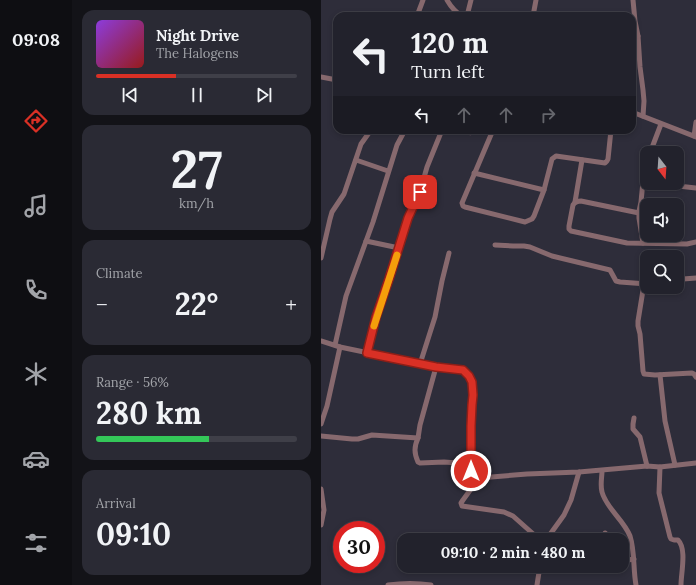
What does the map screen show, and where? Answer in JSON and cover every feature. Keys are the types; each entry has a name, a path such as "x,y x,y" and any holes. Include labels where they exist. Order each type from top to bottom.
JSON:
{"street":[{"path":"418,12 423,0"},
{"path":"447,0 451,8 456,12"},
{"path":"468,12 471,0"},
{"path":"534,12 536,0"},
{"path":"633,0 634,12"},
{"path":"636,26 644,97 643,116"},
{"path":"321,77 333,79"},
{"path":"636,113 695,137 696,122"},
{"path":"653,146 661,124"},
{"path":"321,258 332,212 344,194 361,144 368,134"},
{"path":"321,424 327,406 346,296 373,222 397,145 403,134"},
{"path":"367,353 376,317 408,218 420,192 427,167 440,134"},
{"path":"491,134 462,202 463,206 525,222 532,220 534,216 552,159 556,156 605,163 607,161 610,134"},
{"path":"356,160 388,171"},
{"path":"582,160 575,202 573,205 569,226 571,231 619,242 687,244 696,242"},
{"path":"474,173 543,190"},
{"path":"684,187 696,188"},
{"path":"643,190 639,213 643,243"},
{"path":"575,202 581,201 639,213"},
{"path":"366,241 399,248"},
{"path":"495,245 530,247 552,256 609,270 616,281 640,284"},
{"path":"420,364 435,317 449,253"},
{"path":"684,279 696,278"},
{"path":"644,294 638,326 643,370 645,374 692,373 696,377"},
{"path":"321,341 367,353 420,364 463,370 472,382 471,471 473,475 479,478 647,466 660,467 696,463"},
{"path":"436,367 415,445 418,462 420,464 444,462 471,464"},
{"path":"660,374 665,421 675,465"},
{"path":"634,418 633,429 640,437 647,466"},
{"path":"321,436 352,439 372,435 418,438"},
{"path":"660,467 659,493 669,534 671,539 679,541 683,551 681,585"},
{"path":"602,470 602,493 607,503 624,524 632,541 636,585"},
{"path":"551,533 565,515 579,472"},
{"path":"479,478 461,503 462,506 504,512 513,516 532,533"},
{"path":"321,489 325,510 321,525"},
{"path":"629,560 634,559"},
{"path":"537,585 539,573"},
{"path":"388,585 399,583 431,585"}],"slow traffic":[{"path":"374,326 397,255"}],"route":[{"path":"420,192 408,218 376,317 367,353 436,367 463,370 466,372 472,382 473,395 471,471"}]}
